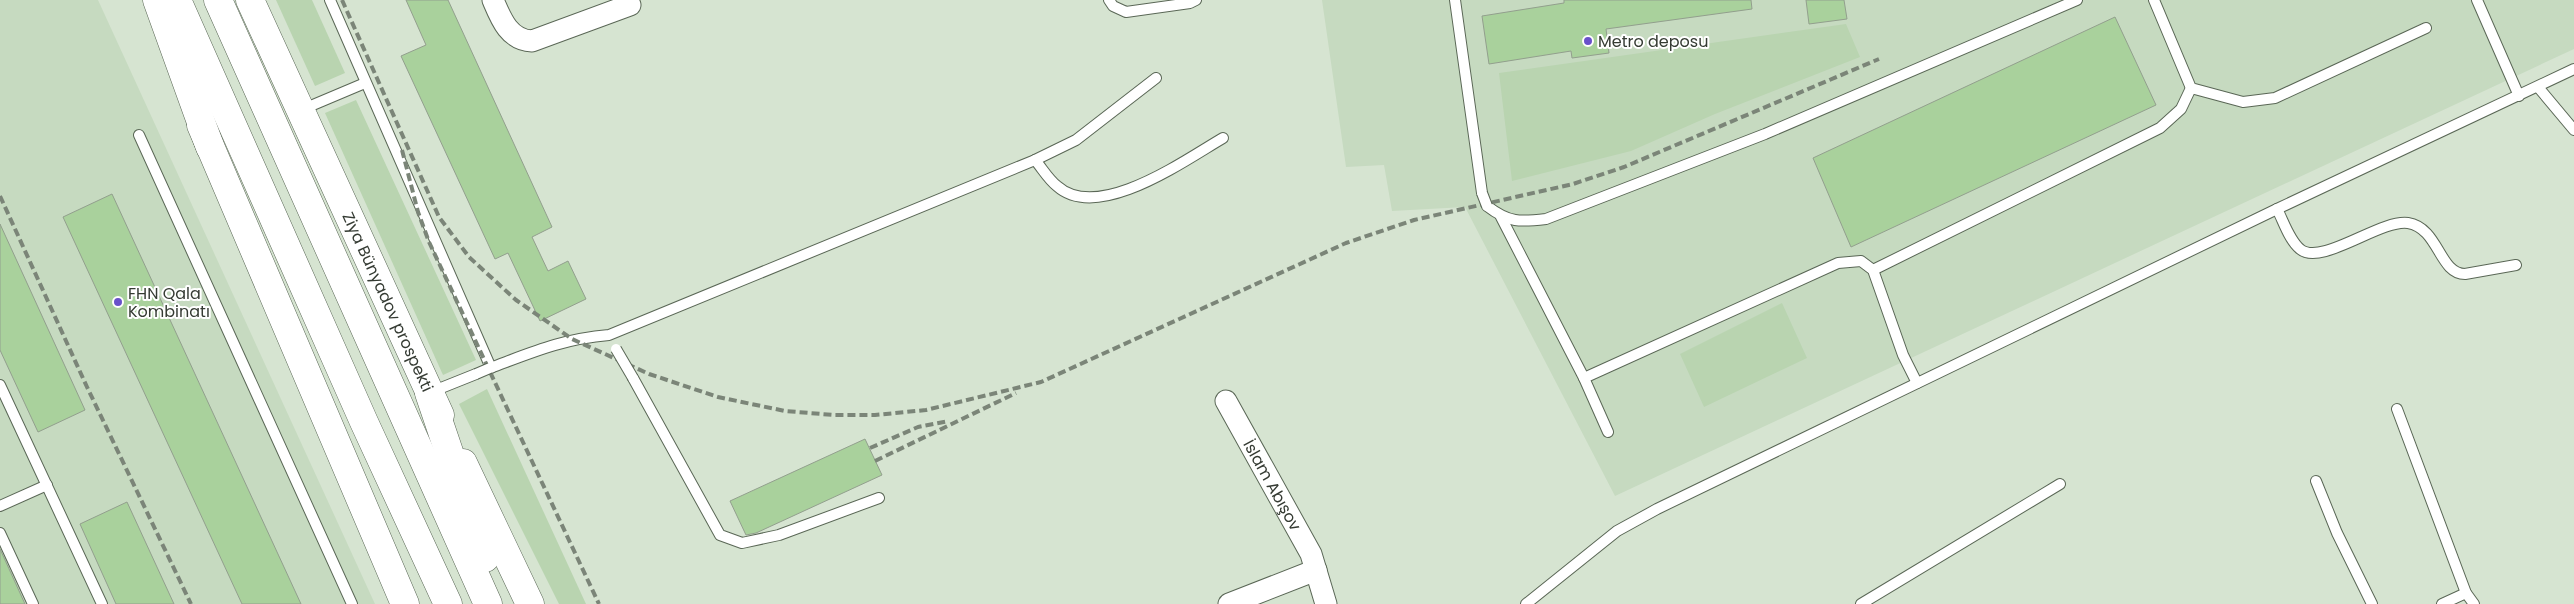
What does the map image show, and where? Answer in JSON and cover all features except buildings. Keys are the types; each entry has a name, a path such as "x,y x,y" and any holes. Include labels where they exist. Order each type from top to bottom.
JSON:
{"main road":[{"path":"147,0 405,604"},
{"path":"157,0 210,147 364,422"},
{"path":"177,0 364,422 448,604"},
{"name":"Ziya Bünyadov prospekti","path":"218,0 488,604"},
{"name":"Ziya Bünyadov prospekti","path":"250,0 429,393 530,604"},
{"path":"273,121 429,393 500,604"}],"street":[{"path":"493,0 501,20 511,32 524,40 532,41 541,40 630,5"},
{"name":"İslam Abışov","path":"1226,401 1312,554 1326,604"},
{"path":"1229,604 1316,570"}],"lane":[{"path":"330,0 490,368"},
{"path":"1109,0 1113,6 1126,12 1190,3 1196,0"},
{"path":"1455,0 1482,193 1487,206 1501,217 1518,222 1546,219 1765,134 2077,0"},
{"path":"1873,270 2160,128 2181,108 2191,88 2154,0"},
{"path":"2477,0 2519,96"},
{"path":"2191,88 2243,102 2275,98 2426,28"},
{"path":"1526,604 1617,531 1657,509 2277,209 2574,69"},
{"path":"429,393 547,346 582,337 609,335 1035,160 1076,140 1156,78"},
{"path":"300,111 366,83"},
{"path":"2538,87 2574,130"},
{"path":"139,135 352,604"},
{"path":"1035,160 1058,187 1082,198 1105,198 1136,187 1223,138"},
{"path":"2277,209 2297,246 2306,252 2320,252 2393,224 2408,223 2424,229 2456,274 2516,265"},
{"path":"1501,217 1584,378 1608,432"},
{"path":"1584,378 1838,263 1861,262 1873,270 1903,355 1917,383"},
{"path":"609,335 720,535 742,543 779,535 879,498"},
{"path":"0,385 102,604"},
{"path":"2397,409 2466,593 2474,604"},
{"path":"2316,480 2337,533 2372,604"},
{"path":"1861,604 2060,484"},
{"path":"0,506 47,485"},
{"path":"0,533 33,604"},
{"path":"2442,604 2466,593"}],"shaded area":[{"name":"FHN Qala Kombinatı","path":"0,0 98,0 375,604 0,604"},
{"path":"276,0 312,0 345,73 315,86"},
{"path":"1322,0 2574,0 2574,49 1615,496 1465,207 1392,211 1384,165 1346,167"},
{"path":"1846,24 1860,57 1715,114 1631,151 1512,181 1499,73"},
{"path":"356,100 476,360 443,375 325,113"},
{"path":"1782,303 1807,358 1704,407 1680,354"},
{"path":"487,389 586,604 559,604 459,404"}],"railway":[{"path":"342,0 439,217 469,257 516,300 572,339 649,374 718,397 785,411 834,415 875,415 926,410 1041,382 1346,243 1414,220 1573,184 1624,167 1879,59"},
{"path":"402,150 418,212 429,242 599,604"},
{"path":"0,196 87,387 191,604"},
{"path":"875,461 1016,393"},
{"path":"870,448 918,427 949,421"}],"place":[{"name":"Metro deposu","path":"1588,41"},
{"name":"FHN Qala Kombinatı","path":"118,302"}]}
